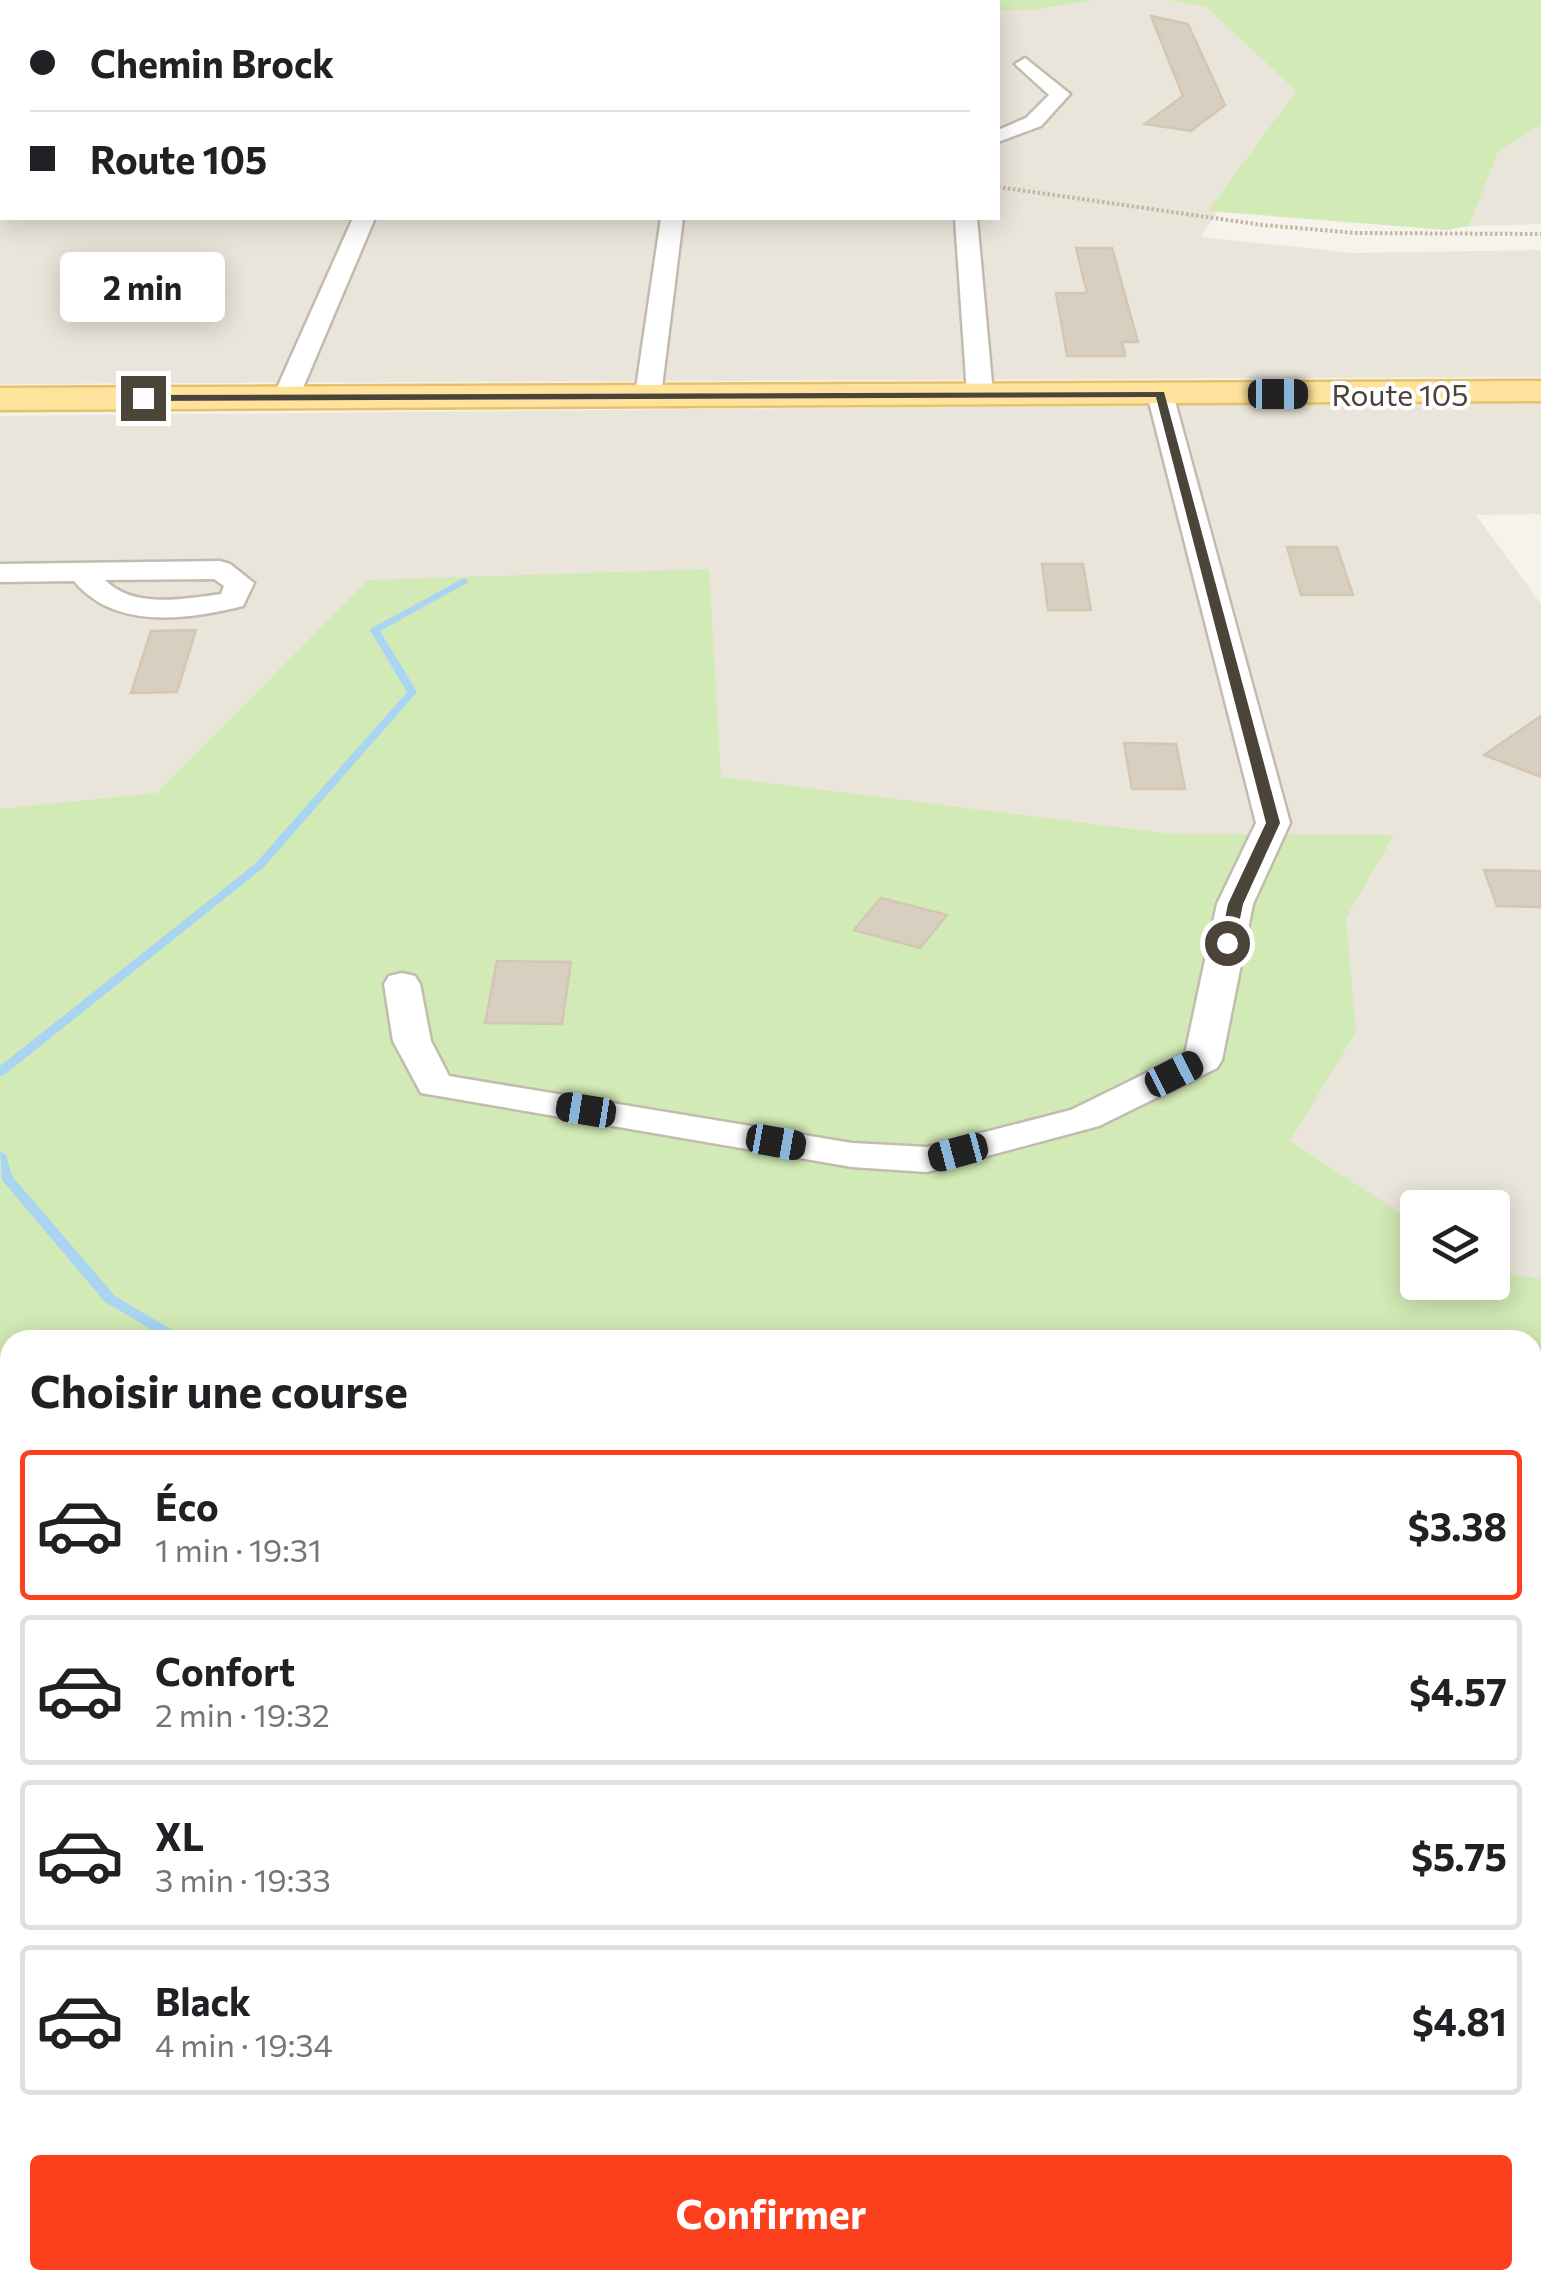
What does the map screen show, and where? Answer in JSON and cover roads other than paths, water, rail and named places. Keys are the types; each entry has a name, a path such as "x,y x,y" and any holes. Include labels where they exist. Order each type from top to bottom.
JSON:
{"main road":[{"name":"Route 105","path":"0,399 1541,392"}],"street":[{"path":"1000,136 1026,129 1046,115 1060,94 1025,64"},
{"path":"286,397 363,220"},
{"path":"648,396 672,220"},
{"path":"966,220 980,394"},
{"path":"402,984 412,1041 435,1084 852,1155 927,1160 1068,1123 1203,1060 1236,904 1273,823 1160,394"},
{"path":"0,573 83,573"}],"waterway":[{"path":"0,1072 259,866 412,692 375,630 464,581"},
{"path":"0,1155 6,1177 110,1299 162,1330"}]}
